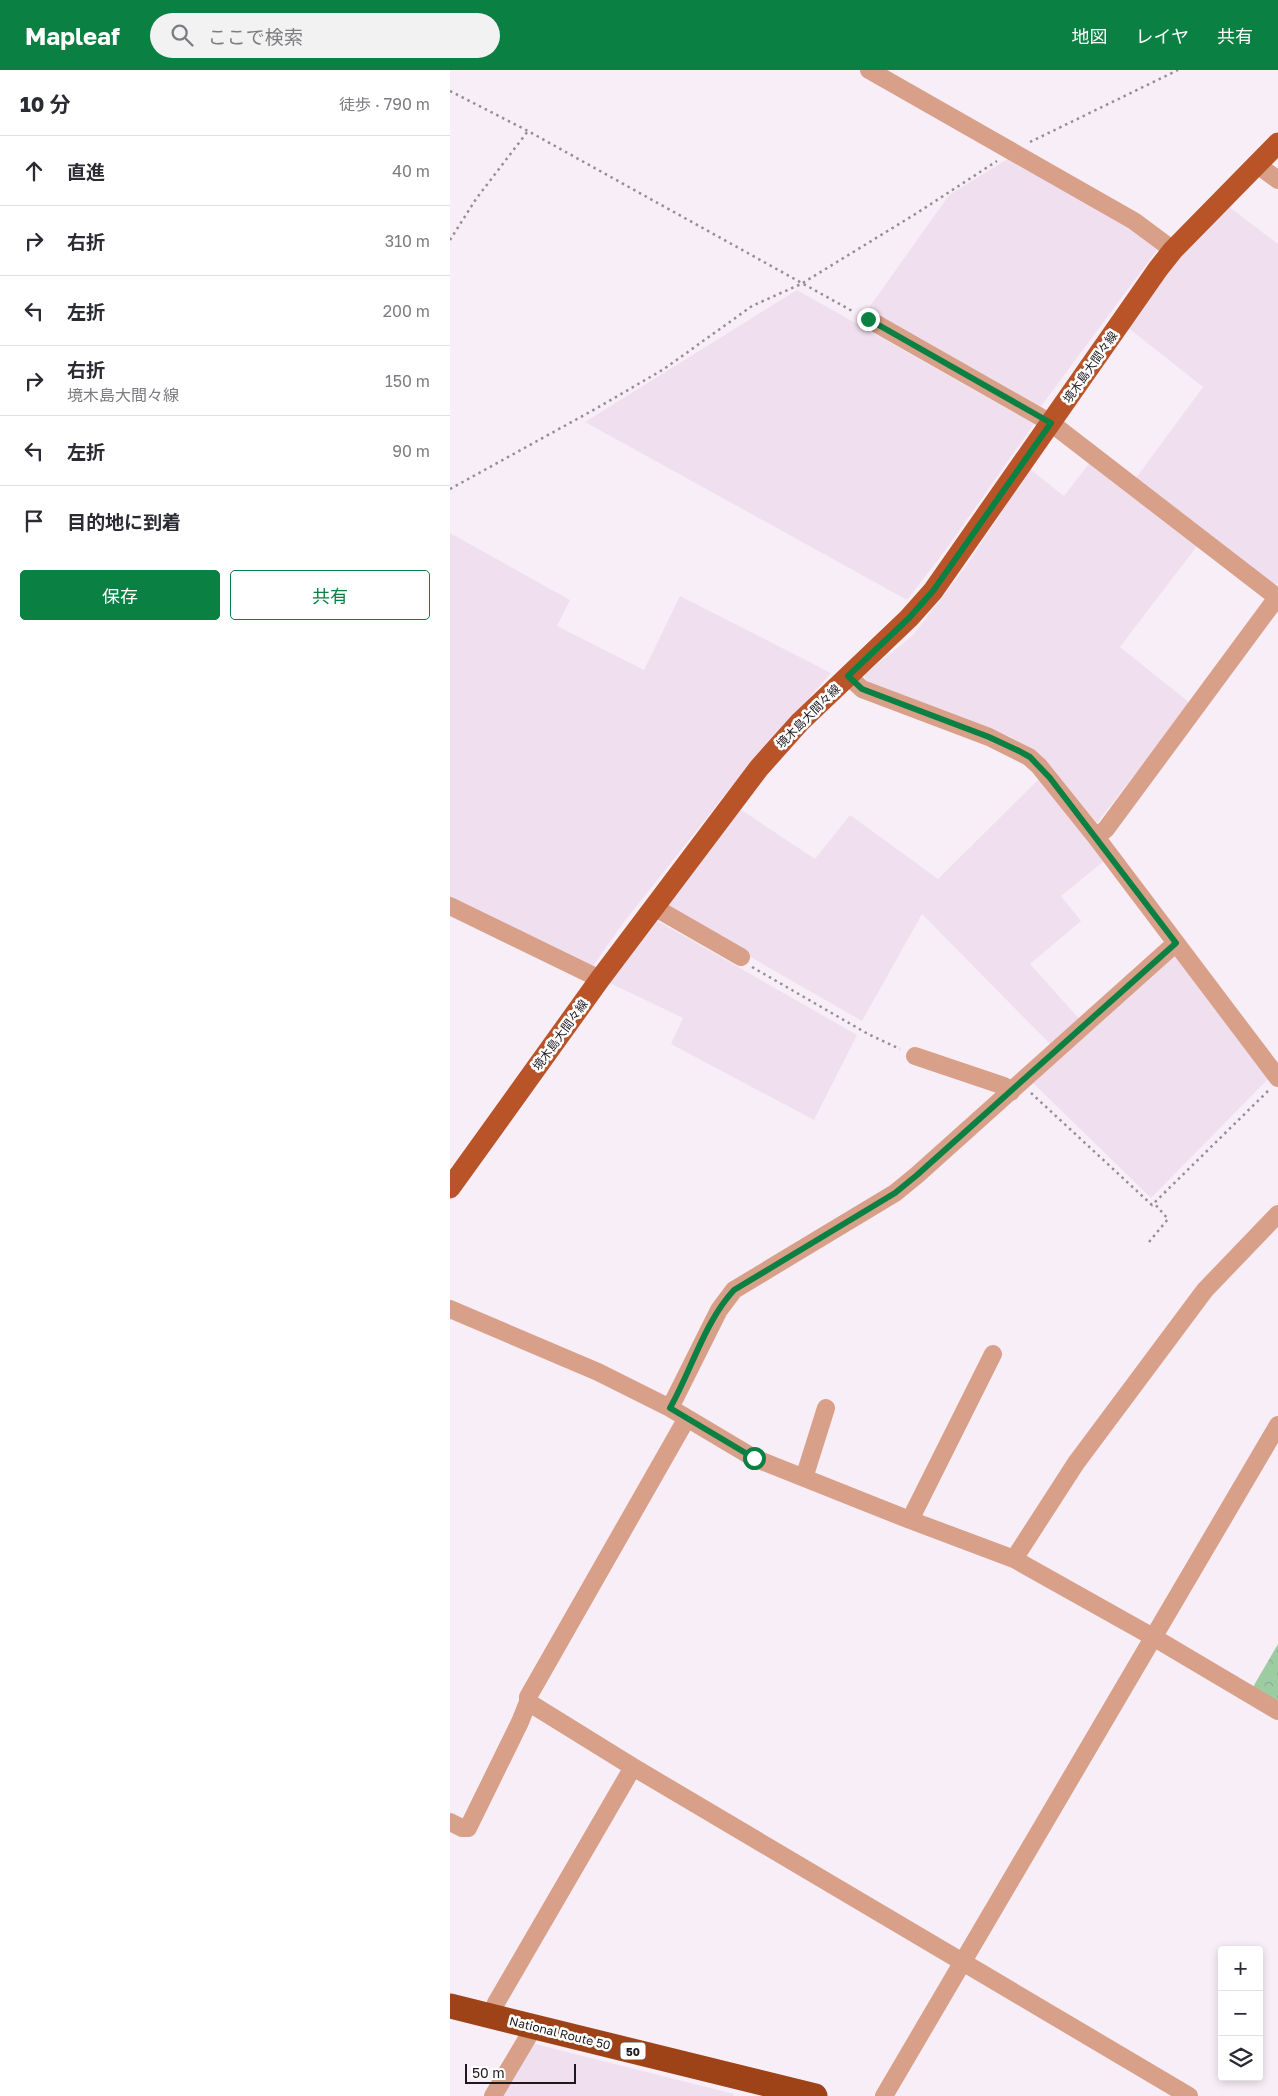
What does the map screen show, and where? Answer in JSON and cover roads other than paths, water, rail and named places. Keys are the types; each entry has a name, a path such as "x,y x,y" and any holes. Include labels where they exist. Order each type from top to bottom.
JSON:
{"highway":[{"name":"National Route 50","path":"450,2006 815,2096"}],"main road":[{"name":"境木島大間々線","path":"450,1188 600,979 779,743 909,618 933,591 1173,250 1278,143"}],"street":[{"path":"869,70 1134,221 1173,250"},
{"path":"1256,164 1278,180"},
{"path":"868,319 1051,423 1278,597 1106,829 1096,837"},
{"path":"848,676 862,689 989,737 1030,757 1050,778 1176,943 1275,1082"},
{"path":"450,906 600,979"},
{"path":"654,907 741,957"},
{"path":"670,1408 719,1310 734,1290 895,1193 925,1169 1176,943"},
{"path":"915,1056 1004,1086 1016,1088"},
{"path":"1014,1559 1076,1463 1205,1290 1278,1214"},
{"path":"450,1310 598,1372 670,1408 738,1450 910,1520 1014,1559 1154,1637 1278,1711"},
{"path":"910,1520 993,1354"},
{"path":"804,1478 826,1408"},
{"path":"450,1822 462,1828 468,1828 520,1722 528,1702 528,1697 687,1418"},
{"path":"884,2096 1278,1424"},
{"path":"528,1702 633,1767 1189,2096"},
{"path":"492,2016 496,2003 633,1767"},
{"path":"493,2096 528,2037 530,2026"}]}
